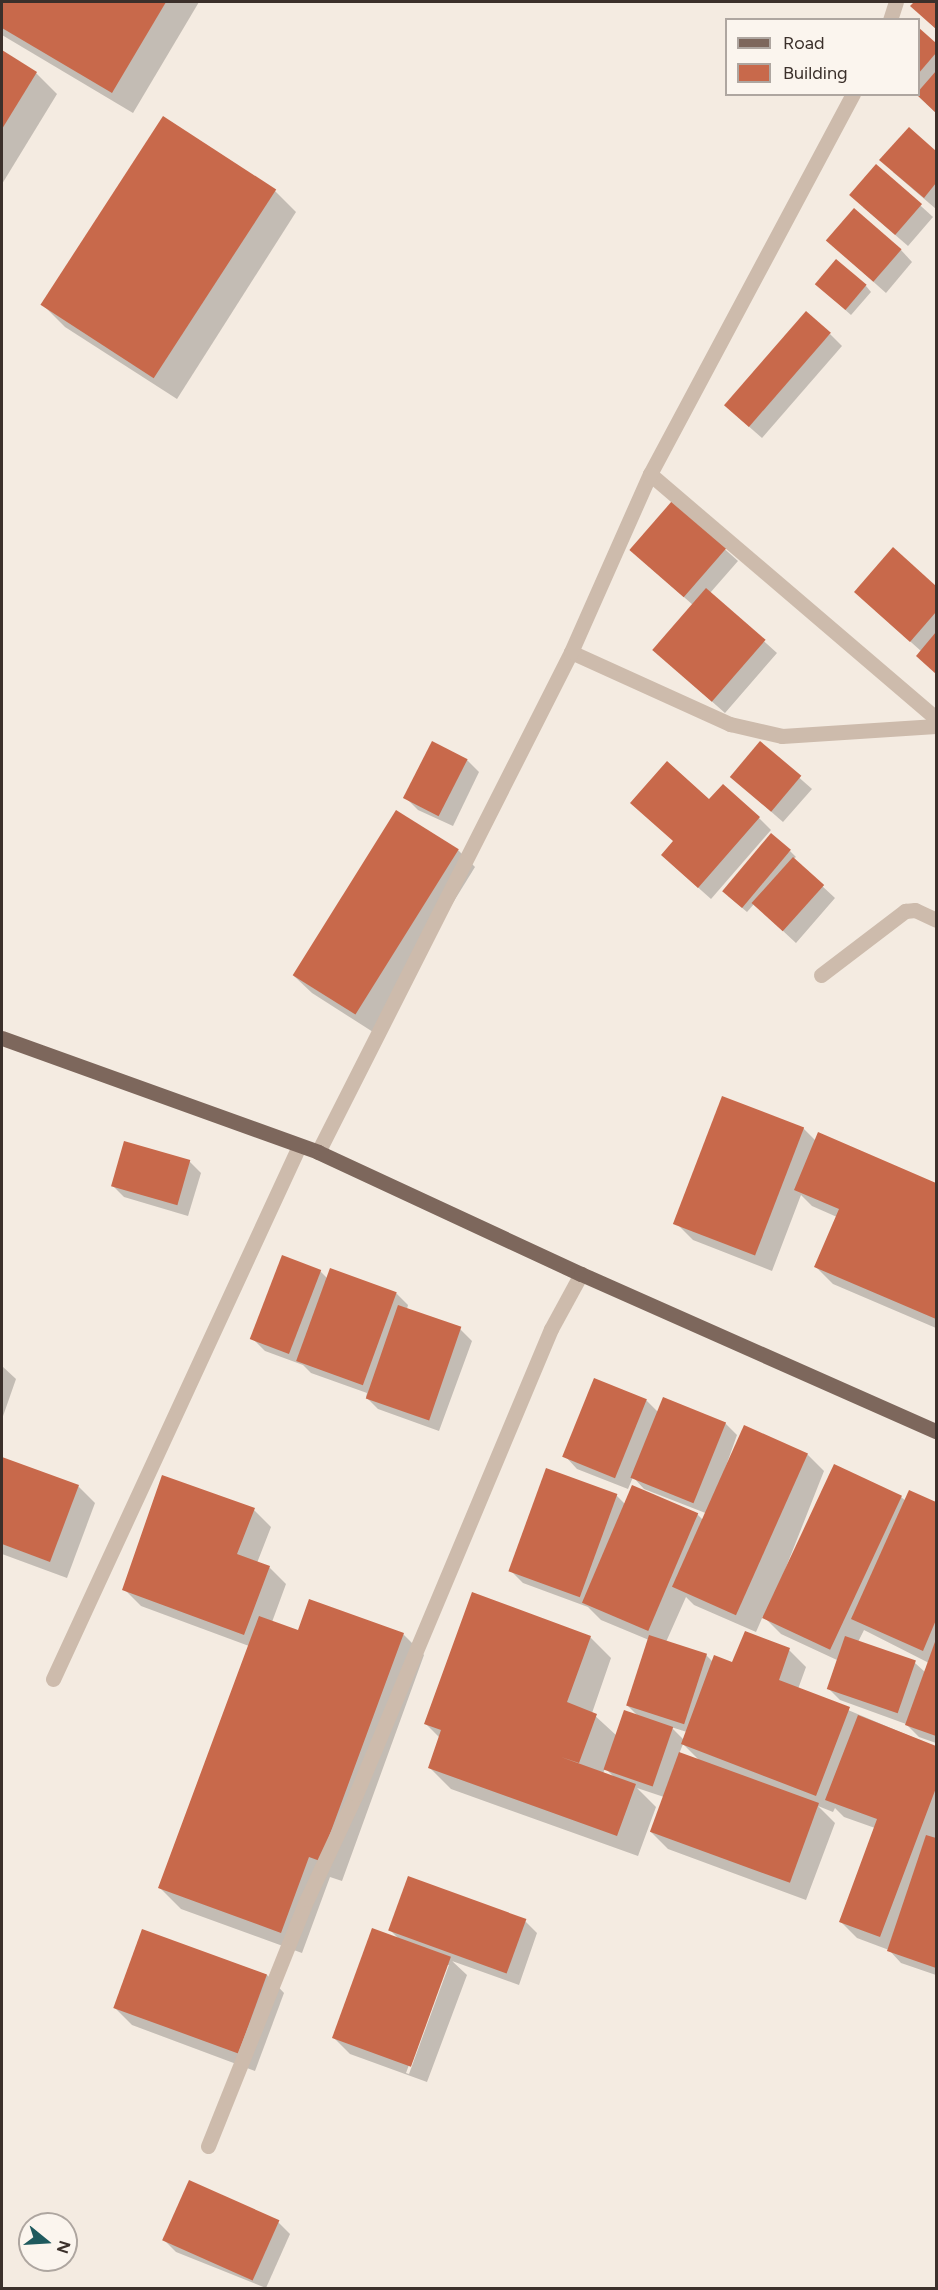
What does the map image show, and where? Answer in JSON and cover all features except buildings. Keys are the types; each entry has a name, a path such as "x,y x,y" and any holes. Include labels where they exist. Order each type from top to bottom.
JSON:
{"main road":[{"path":"2,1038 318,1152 581,1274 936,1431"}],"street":[{"path":"891,18 896,2"},
{"path":"318,1152 571,652 650,474 852,96"},
{"path":"650,474 936,718"},
{"path":"571,652 730,724 782,736 936,726"},
{"path":"821,975 905,911 915,910 936,920"},
{"path":"53,1679 299,1146"},
{"path":"208,2146 307,1899 356,1794 551,1329 581,1274"}]}
